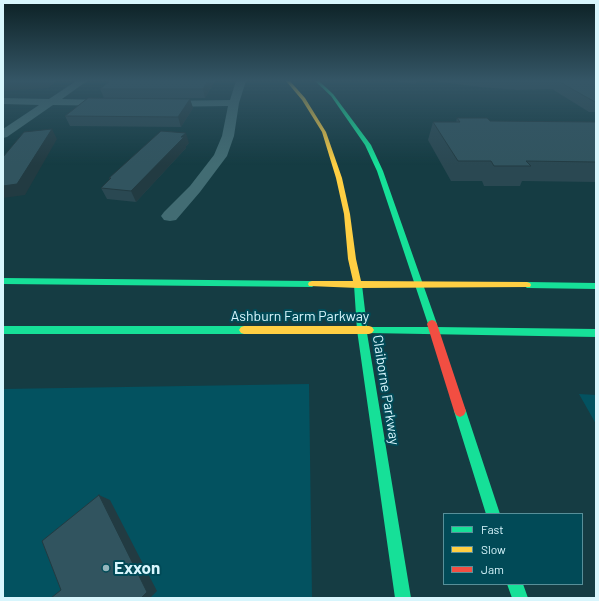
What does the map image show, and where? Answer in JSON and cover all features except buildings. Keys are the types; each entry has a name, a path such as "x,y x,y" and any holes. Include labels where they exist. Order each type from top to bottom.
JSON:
{"main road":[{"name":"Claiborne Parkway","path":"311,109 332,152 347,214 352,258 358,284 362,330 402,598"},
{"path":"343,109 368,145 388,191 420,285 493,513"},
{"path":"3,281 596,286"},
{"name":"Ashburn Farm Parkway","path":"3,330 362,330 596,333"},
{"path":"515,585 520,598"}],"street":[{"path":"3,134 41,109"},
{"path":"170,216 195,189 220,156 228,136 233,109"}],"shaded area":[{"path":"309,384 312,598 3,598 3,389"},
{"path":"579,394 596,395 596,424"}],"traffic: fast":[{"path":"342,109 368,145 380,171 432,324"},
{"path":"3,281 312,284"},
{"path":"358,285 362,330 403,598"},
{"path":"527,285 596,286"},
{"path":"3,330 244,330"},
{"path":"369,330 596,333"},
{"path":"460,411 493,513"},
{"path":"515,585 520,598"}],"traffic: slow":[{"path":"310,109 324,132 339,178 347,214 352,259 358,285"},
{"path":"312,284 527,285"},
{"path":"244,330 369,330"}],"traffic: jam":[{"path":"432,324 460,411"}],"place":[{"name":"Exxon","path":"106,568"}]}
